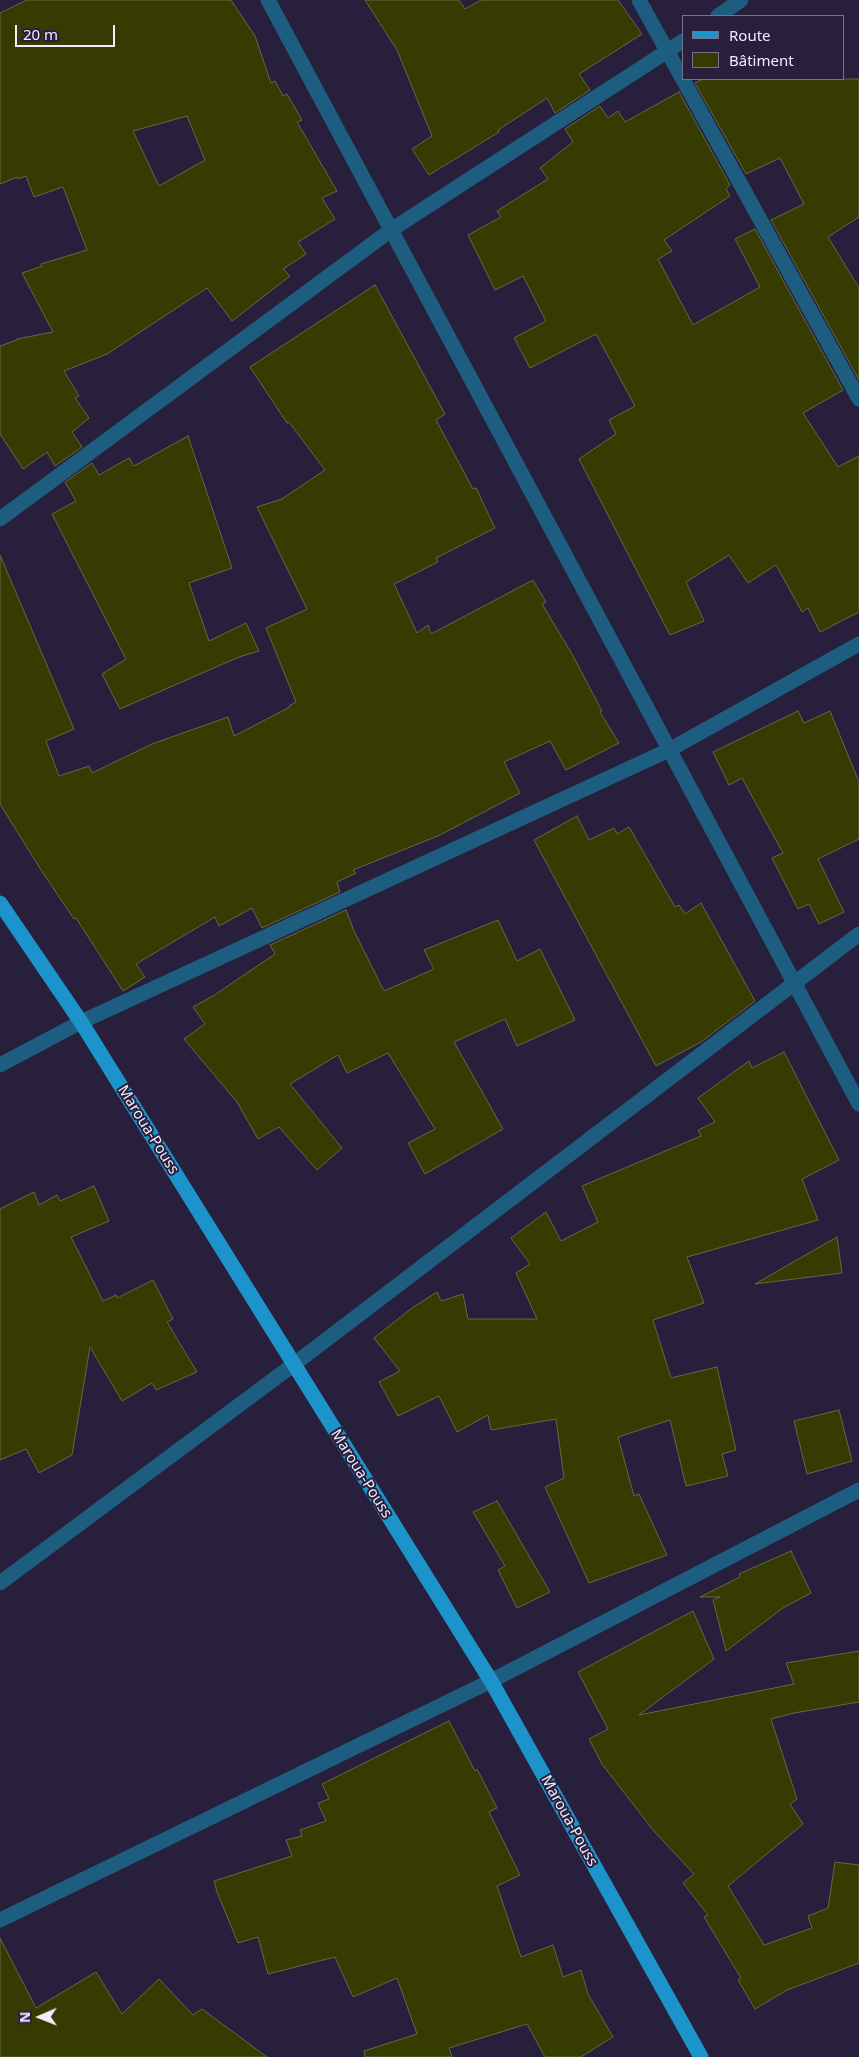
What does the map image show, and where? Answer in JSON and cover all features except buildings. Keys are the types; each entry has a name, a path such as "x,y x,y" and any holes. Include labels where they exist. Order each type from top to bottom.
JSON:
{"main road":[{"name":"Maroua-Pouss","path":"0,903 81,1022 491,1681 702,2057"}],"street":[{"path":"268,0 859,1104"},
{"path":"639,0 682,79"},
{"path":"719,15 741,0"},
{"path":"0,519 391,230 682,42"},
{"path":"682,80 859,399"},
{"path":"0,1065 81,1022 669,750 859,644"},
{"path":"0,1583 293,1365 859,934"},
{"path":"0,1920 491,1681 859,1490"}]}
